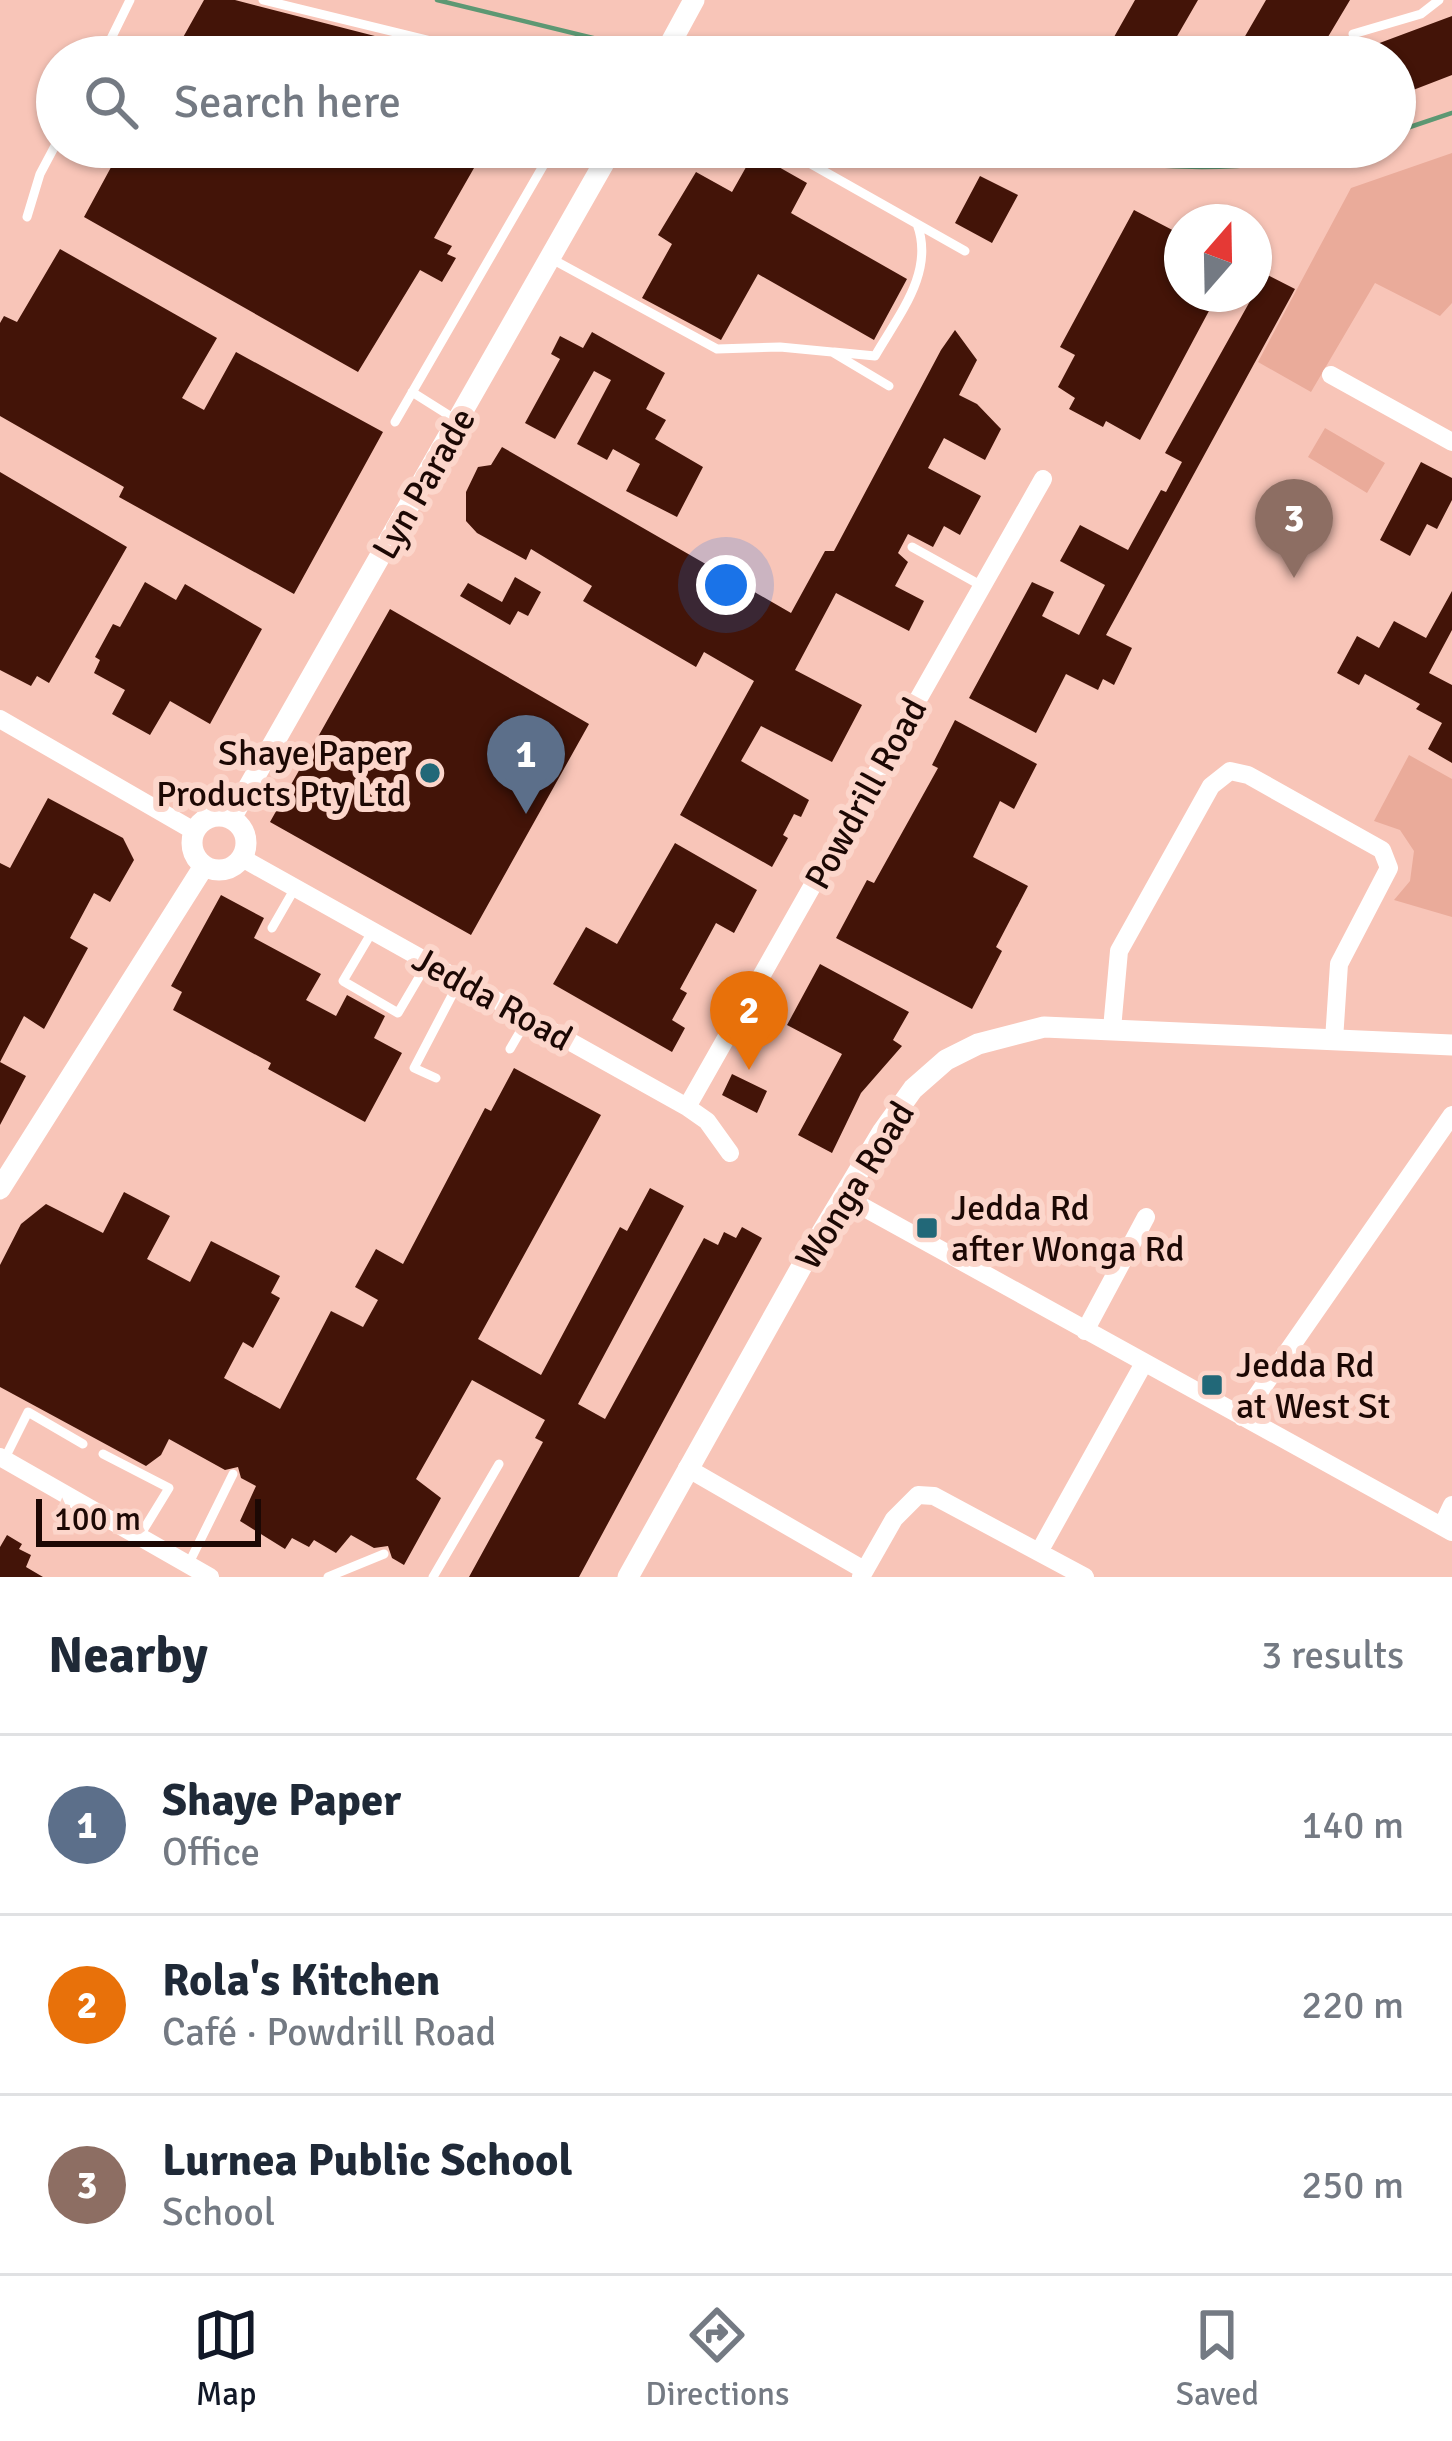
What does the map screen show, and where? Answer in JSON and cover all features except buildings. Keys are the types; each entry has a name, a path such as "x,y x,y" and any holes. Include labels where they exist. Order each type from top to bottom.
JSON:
{"street":[{"path":"674,36 694,0"},
{"name":"Lyn Parade","path":"231,818 601,168"},
{"path":"1331,376 1452,442"},
{"name":"Powdrill Road","path":"687,1107 1043,479"},
{"path":"0,719 194,831"},
{"path":"1112,1029 1119,950 1211,786 1230,772 1248,775 1382,850 1389,868 1339,964 1334,1040"},
{"path":"206,818 231,818 247,840 242,858 220,871 203,866 191,846 194,831 206,818"},
{"name":"Jedda Road","path":"242,858 687,1107 707,1120 730,1153"},
{"path":"0,1189 203,866"},
{"name":"Wonga Road","path":"628,1577 845,1197 914,1089 946,1060 1012,1032 1044,1027 1452,1045"},
{"path":"1242,1417 1452,1115"},
{"path":"845,1197 1447,1529 1452,1505"},
{"path":"1085,1331 1146,1217"},
{"path":"1039,1552 1144,1363"},
{"path":"2,1458 210,1577"},
{"path":"687,1468 863,1574 894,1519 918,1495 934,1496 1084,1577"}],"lane":[{"path":"112,36 130,0"},
{"path":"263,0 410,36"},
{"path":"1353,34 1420,14 1439,0"},
{"path":"27,217 43,168"},
{"path":"395,422 542,168"},
{"path":"818,168 965,251"},
{"path":"550,258 717,349 780,347 875,356 920,276 925,245 916,224"},
{"path":"832,352 889,386"},
{"path":"412,392 458,421"},
{"path":"912,547 982,586"},
{"path":"272,928 296,888"},
{"path":"372,931 343,981 398,1013 428,962"},
{"path":"436,1078 415,1067 460,980"},
{"path":"510,1049 528,1018"},
{"path":"2,1458 28,1412 83,1444"},
{"path":"103,1454 169,1488 139,1537"},
{"path":"433,1577 499,1464"},
{"path":"188,1564 233,1474"},
{"path":"328,1577 384,1553"}],"shaded area":[{"path":"1452,153 1452,303 1440,316 1375,283 1311,392 1258,362 1351,188"},
{"path":"1325,428 1385,463 1367,493 1308,457"},
{"path":"1409,755 1452,779 1452,917 1394,900 1410,881 1414,851 1400,830 1374,821"}],"waterway":[{"path":"437,0 585,36"},
{"path":"1416,125 1452,113"}],"place":[{"name":"Lurnea Public School","path":"1294,578"},
{"name":"Shaye Paper Products Pty Ltd","path":"430,773"},
{"name":"Shaye Paper","path":"526,814"},
{"name":"Rola's Kitchen","path":"749,1070"},
{"name":"Jedda Rd after Wonga Rd","path":"927,1228"},
{"name":"Jedda Rd at West St","path":"1212,1385"}]}
